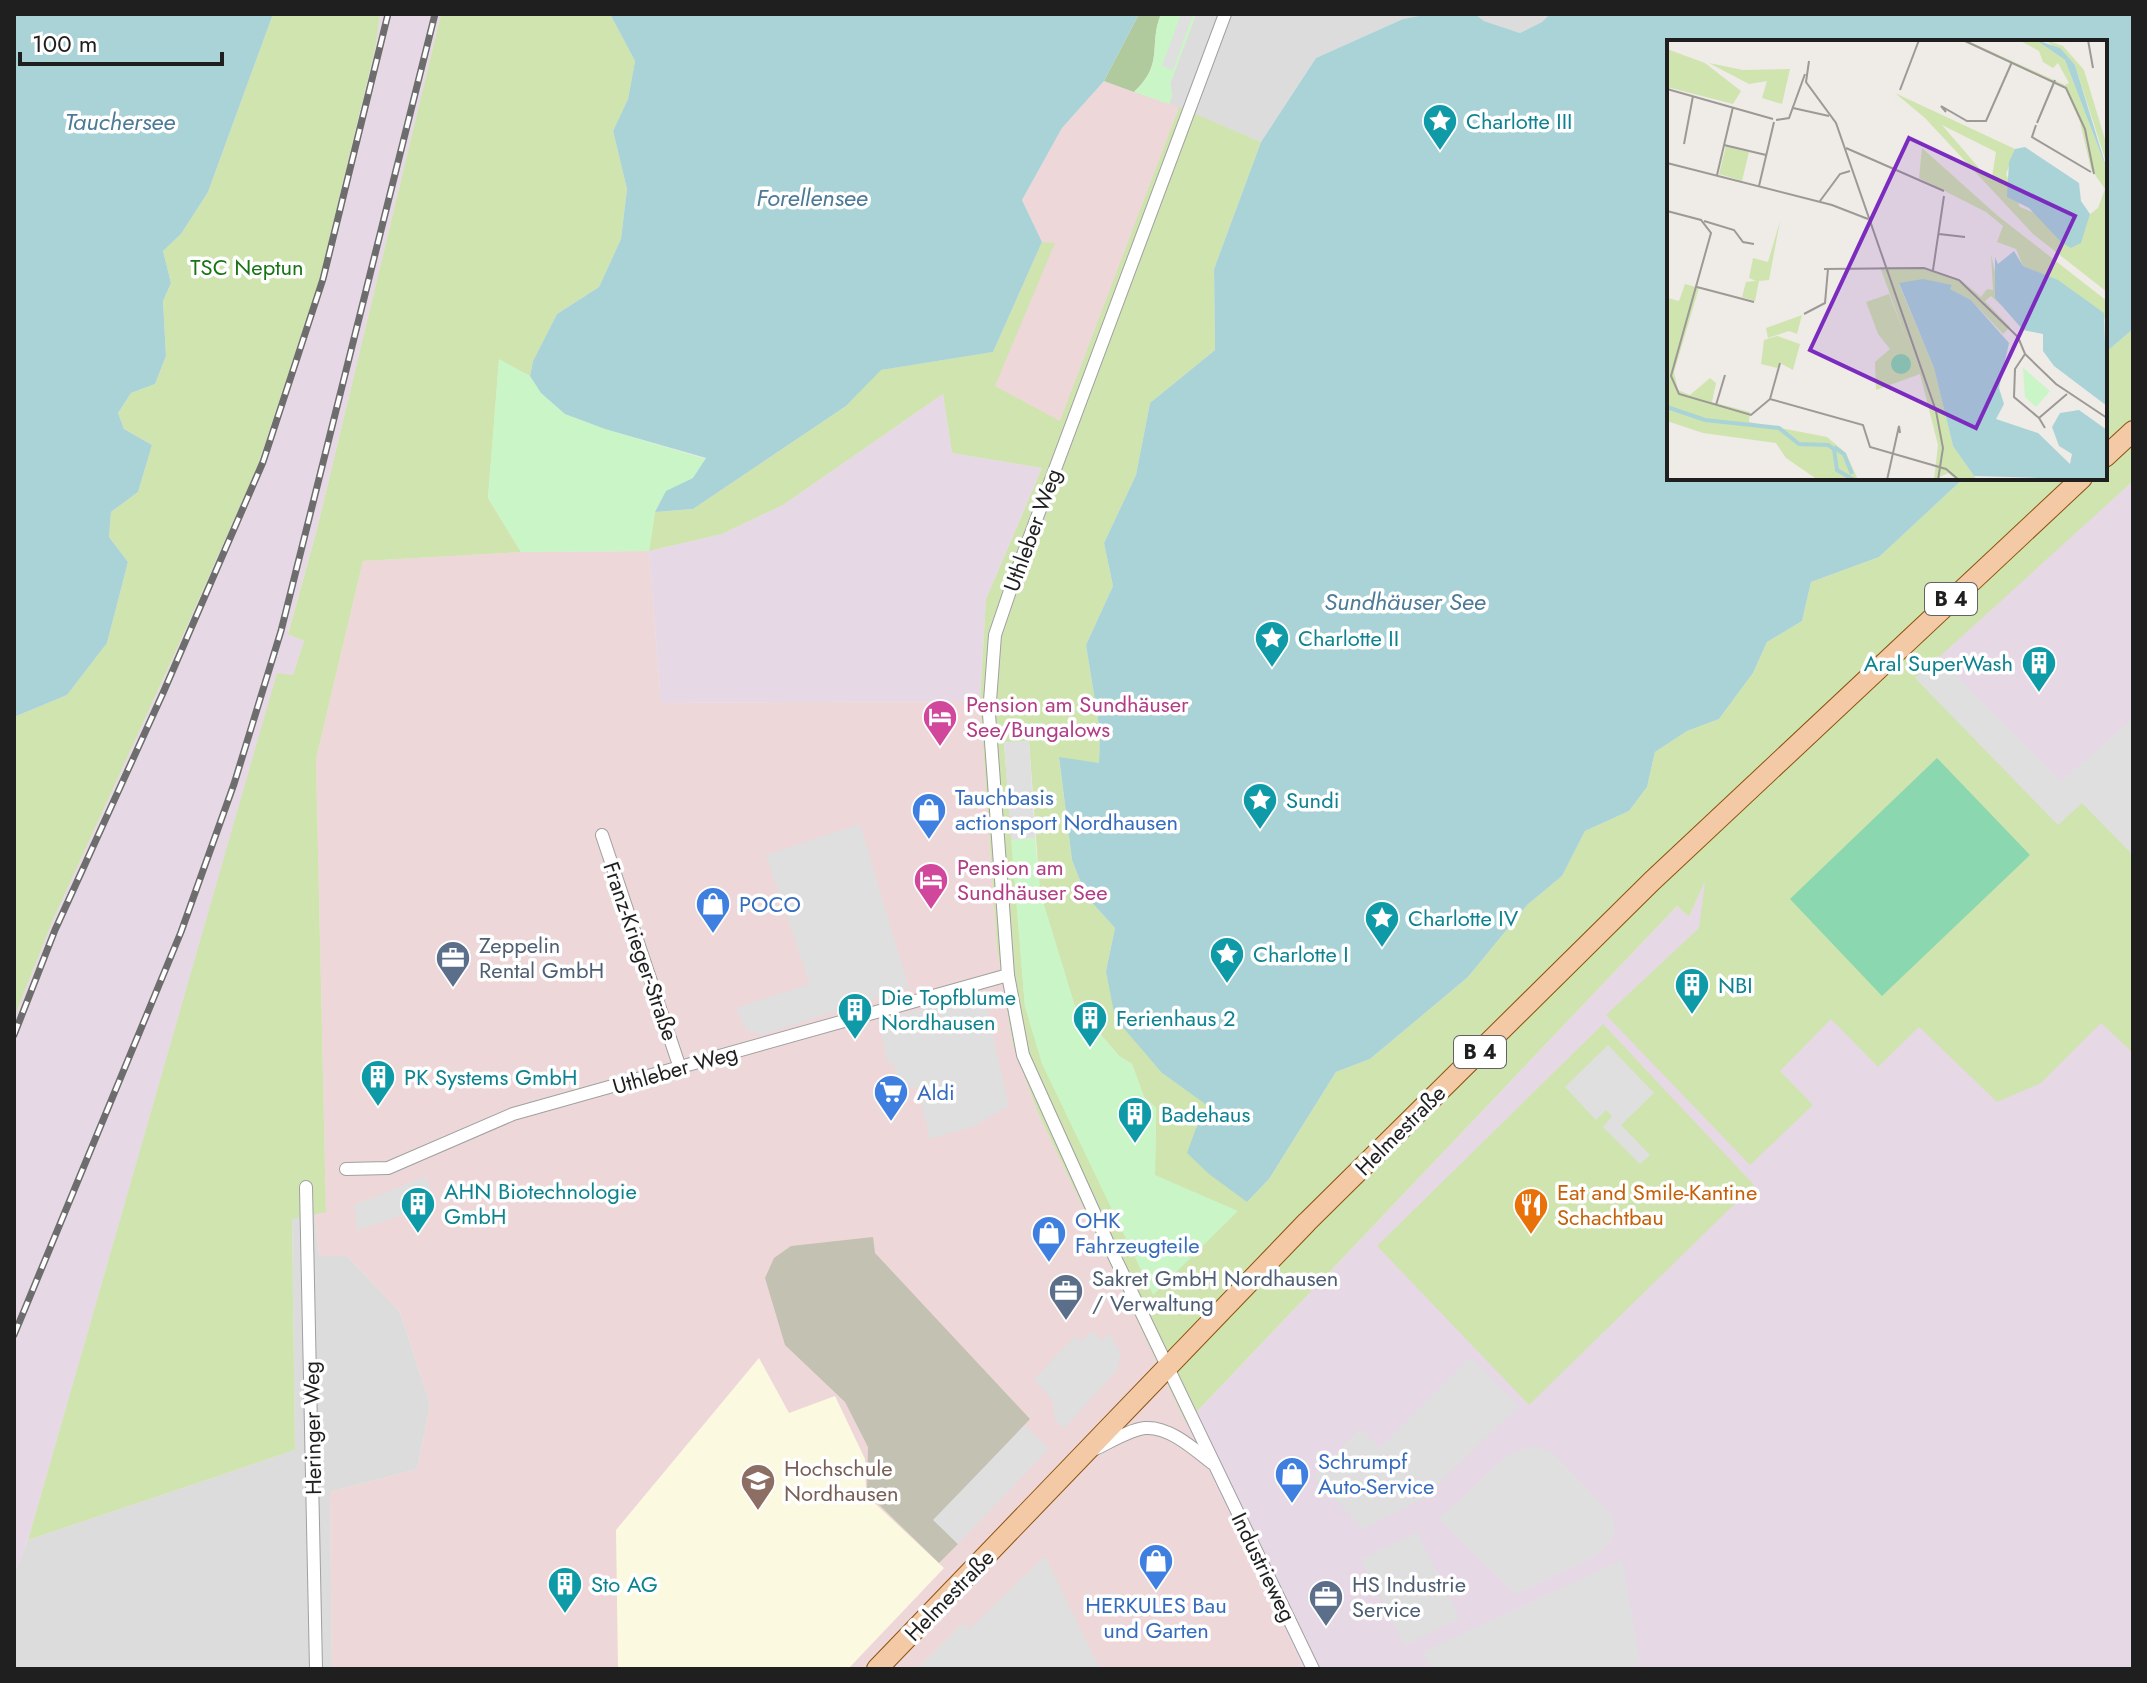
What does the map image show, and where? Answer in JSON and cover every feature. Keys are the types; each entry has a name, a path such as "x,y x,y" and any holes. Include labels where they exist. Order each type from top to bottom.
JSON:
{"main road":[{"path":"2107,455 2133,431"},
{"name":"Helmestraße","path":"877,1669 1307,1222 1652,881 2080,480"}],"street":[{"name":"Uthleber Weg","path":"1167,1367 1023,1055 1008,975 989,714 995,635 1225,14"},
{"name":"Franz-Krieger-Straße","path":"602,835 680,1068"},
{"name":"Uthleber Weg","path":"346,1169 388,1168 513,1114 1008,975"},
{"name":"Heringer Weg","path":"306,1187 316,1669"},
{"name":"Industrieweg","path":"1167,1367 1313,1669"},
{"name":"Industrieweg","path":"1086,1453 1132,1431 1148,1427 1178,1437 1215,1465"}],"shaded area":[{"path":"380,14 441,14 317,529 288,633 304,641 293,675 277,674 28,1540 14,1574 14,1018 53,920 258,465 320,278 376,45"},
{"path":"1181,14 1193,14 1173,70 1162,66"},
{"path":"1196,14 1429,14 1403,19 1316,58 1261,142 1169,104 1172,96 1170,84"},
{"path":"1475,14 1550,14 1542,22 1520,33 1484,21"},
{"path":"1104,81 1179,107 1060,422 994,386 1054,244 1042,242 1022,200 1062,128"},
{"path":"943,394 952,453 1042,468 986,599 980,701 661,703 649,551 722,534 783,505"},
{"path":"2133,481 2133,1669 1304,1669 1186,1423 1677,906 1689,917 1706,878 1937,656"},
{"path":"649,551 661,703 980,701 997,948 1013,1046 1038,1113 1304,1669 332,1669 330,1492 417,1469 430,1405 400,1312 347,1256 319,1256 315,1215 326,1211 316,759 363,561 521,552"},
{"path":"1937,656 2061,781 2133,719 2133,855 2082,803 2058,825 1915,678"},
{"path":"1029,741 1035,838 1011,840 1004,742"},
{"path":"860,824 909,988 761,1035 746,1030 736,1008 810,984 766,855"},
{"path":"972,995 976,1008 986,1005 1009,1106 972,1127 930,1139 917,1087 896,1092 893,1063 888,1064 878,1021"},
{"path":"1608,1045 1654,1093 1621,1125 1650,1155 1640,1164 1603,1127 1612,1116 1606,1110 1596,1120 1565,1087"},
{"path":"426,1176 436,1204 357,1230 354,1205"},
{"path":"326,1212 315,1215 319,1256 347,1256 400,1312 430,1405 417,1469 330,1492 332,1669 14,1669 14,1574 28,1540 295,1450 292,1218"},
{"path":"873,1237 875,1253 1030,1419 934,1520 958,1544 939,1563 867,1493 868,1447 845,1402 785,1345 765,1278 774,1258 791,1246"},
{"path":"1092,1331 1102,1340 1110,1333 1121,1354 1117,1370 1064,1429 1055,1421 1053,1401 1034,1379 1075,1336 1081,1341"},
{"path":"1471,1357 1519,1406 1424,1498 1363,1529 1314,1477 1360,1428 1380,1448"},
{"name":"Hochschule Nordhausen","path":"759,1358 789,1413 835,1396 865,1459 866,1495 944,1568 848,1669 618,1669 616,1530"},
{"path":"1025,1425 1049,1449 958,1544 933,1520"},
{"path":"1530,1447 1552,1452 1612,1515 1615,1532 1607,1546 1593,1557 1516,1594 1438,1519 1509,1454"},
{"path":"1417,1532 1460,1618 1405,1646 1361,1559"},
{"path":"1045,1556 1100,1669 917,1669 963,1623 969,1629"},
{"path":"1622,1560 1640,1663 1628,1669 1431,1669 1423,1652"}],"green space":[{"name":"TSC Neptun","path":"273,14 380,14 376,45 320,278 258,465 53,920 14,1018 14,717 67,695 107,643 128,562 109,537 111,512 138,492 152,445 124,429 118,413 131,393 155,384 166,356 163,301 171,283 163,251 181,234 208,192"},
{"path":"441,14 610,14 635,61 628,99 613,131 627,189 621,239 599,287 557,314 533,361 530,376 499,360 488,498 521,552 363,561 316,759 326,1212 292,1219 295,1450 28,1540 277,673 293,675 304,641 288,634 317,529"},
{"path":"1139,14 1161,14 1153,63 1144,82 1134,92 1104,81"},
{"path":"1161,14 1196,14 1170,84 1172,96 1169,104 1134,92 1144,82 1153,63"},
{"path":"1179,107 1261,142 1214,269 1215,350 1150,403 1136,475 1104,543 1113,586 1086,645 1100,732 1099,764 1059,758 1072,860 1086,896 1115,928 1106,971 1162,1073 1212,1108 1196,1128 1247,1202 1269,1179 1336,1072 1370,1059 1468,977 1527,905 1562,876 1585,831 1629,811 1647,787 1655,752 1687,731 1719,719 1753,673 1767,642 1802,621 1811,582 1879,557 1962,480 2107,480 2107,351 2133,329 2133,481 1916,678 2058,824 2082,803 2133,855 2133,1053 2101,1023 2041,1083 1997,1102 1919,1027 1878,1067 1831,1019 1780,1071 1813,1105 1750,1165 1606,1015 1699,928 1705,881 1689,917 1677,906 1186,1423 1038,1113 1013,1046 997,948 980,701 986,599 1042,468 952,453 943,394 783,505 722,534 649,551 655,512 693,509 846,406 880,370 993,352 1042,242 1055,243 995,386 1060,421","holes":["1029,741 1040,892 1077,1014 1091,1010 1102,1036 1119,1056 1132,1064 1144,1097 1156,1108 1155,1175 1025,1007 1004,743"]},
{"path":"499,359 530,376 541,393 565,414 706,459 693,478 666,492 655,512 649,551 521,552 488,498"},
{"path":"1937,758 2030,855 1882,996 1790,899"},
{"path":"1035,838 1040,892 1077,1013 1091,1010 1102,1036 1119,1056 1132,1064 1144,1097 1156,1108 1155,1175 1238,1211 1153,1295 1042,1064 1025,1007 1011,840"},
{"path":"1603,1024 1754,1185 1529,1405 1377,1246"}],"water":[{"name":"Tauchersee","path":"14,14 273,14 208,192 181,234 163,251 171,283 163,301 166,356 155,384 131,393 118,413 124,429 152,445 138,492 111,512 109,537 128,562 107,643 67,695 14,717"},
{"name":"Forellensee","path":"610,14 1139,14 1104,81 1062,128 1022,200 1042,242 993,352 881,370 846,406 693,509 655,512 666,491 693,478 706,458 605,429 565,414 541,393 530,376 533,361 557,314 599,287 621,239 627,189 613,131 628,99 635,61"},
{"name":"Sundhäuser See","path":"1429,14 1475,14 1484,21 1520,33 1542,22 1550,14 2133,14 2133,329 2107,351 2107,40 1667,40 1667,480 1962,480 1879,557 1811,582 1802,621 1767,642 1753,673 1719,719 1687,731 1655,752 1647,787 1629,811 1585,831 1562,876 1527,905 1468,977 1370,1059 1336,1072 1269,1179 1247,1202 1187,1153 1196,1128 1211,1108 1162,1073 1115,1018 1106,971 1115,928 1086,896 1072,860 1059,757 1099,763 1100,732 1086,645 1113,586 1104,543 1136,475 1150,403 1215,350 1214,269 1261,142 1316,58 1403,19"}],"railway":[{"path":"14,1035 55,930 163,693 263,462 323,279 388,14"},
{"path":"14,1335 181,932 234,784 281,631 435,14"}],"place":[{"name":"Charlotte III","path":"1440,152"},
{"name":"Charlotte II","path":"1272,669"},
{"name":"Aral SuperWash","path":"2039,694"},
{"name":"Pension am Sundhäuser See/Bungalows","path":"940,748"},
{"name":"Sundi","path":"1260,831"},
{"name":"Tauchbasis actionsport Nordhausen","path":"929,841"},
{"name":"Pension am Sundhäuser See","path":"931,911"},
{"name":"POCO","path":"713,935"},
{"name":"Charlotte IV","path":"1382,949"},
{"name":"Charlotte I","path":"1227,985"},
{"name":"Zeppelin Rental GmbH","path":"453,989"},
{"name":"NBI","path":"1692,1016"},
{"name":"Die Topfblume Nordhausen","path":"855,1041"},
{"name":"Ferienhaus 2","path":"1090,1049"},
{"name":"PK Systems GmbH","path":"378,1108"},
{"name":"Aldi","path":"891,1123"},
{"name":"Badehaus","path":"1135,1145"},
{"name":"AHN Biotechnologie GmbH","path":"418,1235"},
{"name":"Eat and Smile-Kantine Schachtbau","path":"1531,1236"},
{"name":"OHK Fahrzeugteile","path":"1049,1264"},
{"name":"Sakret GmbH Nordhausen / Verwaltung","path":"1066,1322"},
{"name":"Schrumpf Auto-Service","path":"1292,1505"},
{"name":"Hochschule Nordhausen","path":"758,1512"},
{"name":"HERKULES Bau und Garten","path":"1156,1592"},
{"name":"Sto AG","path":"565,1615"},
{"name":"HS Industrie Service","path":"1326,1628"}]}
